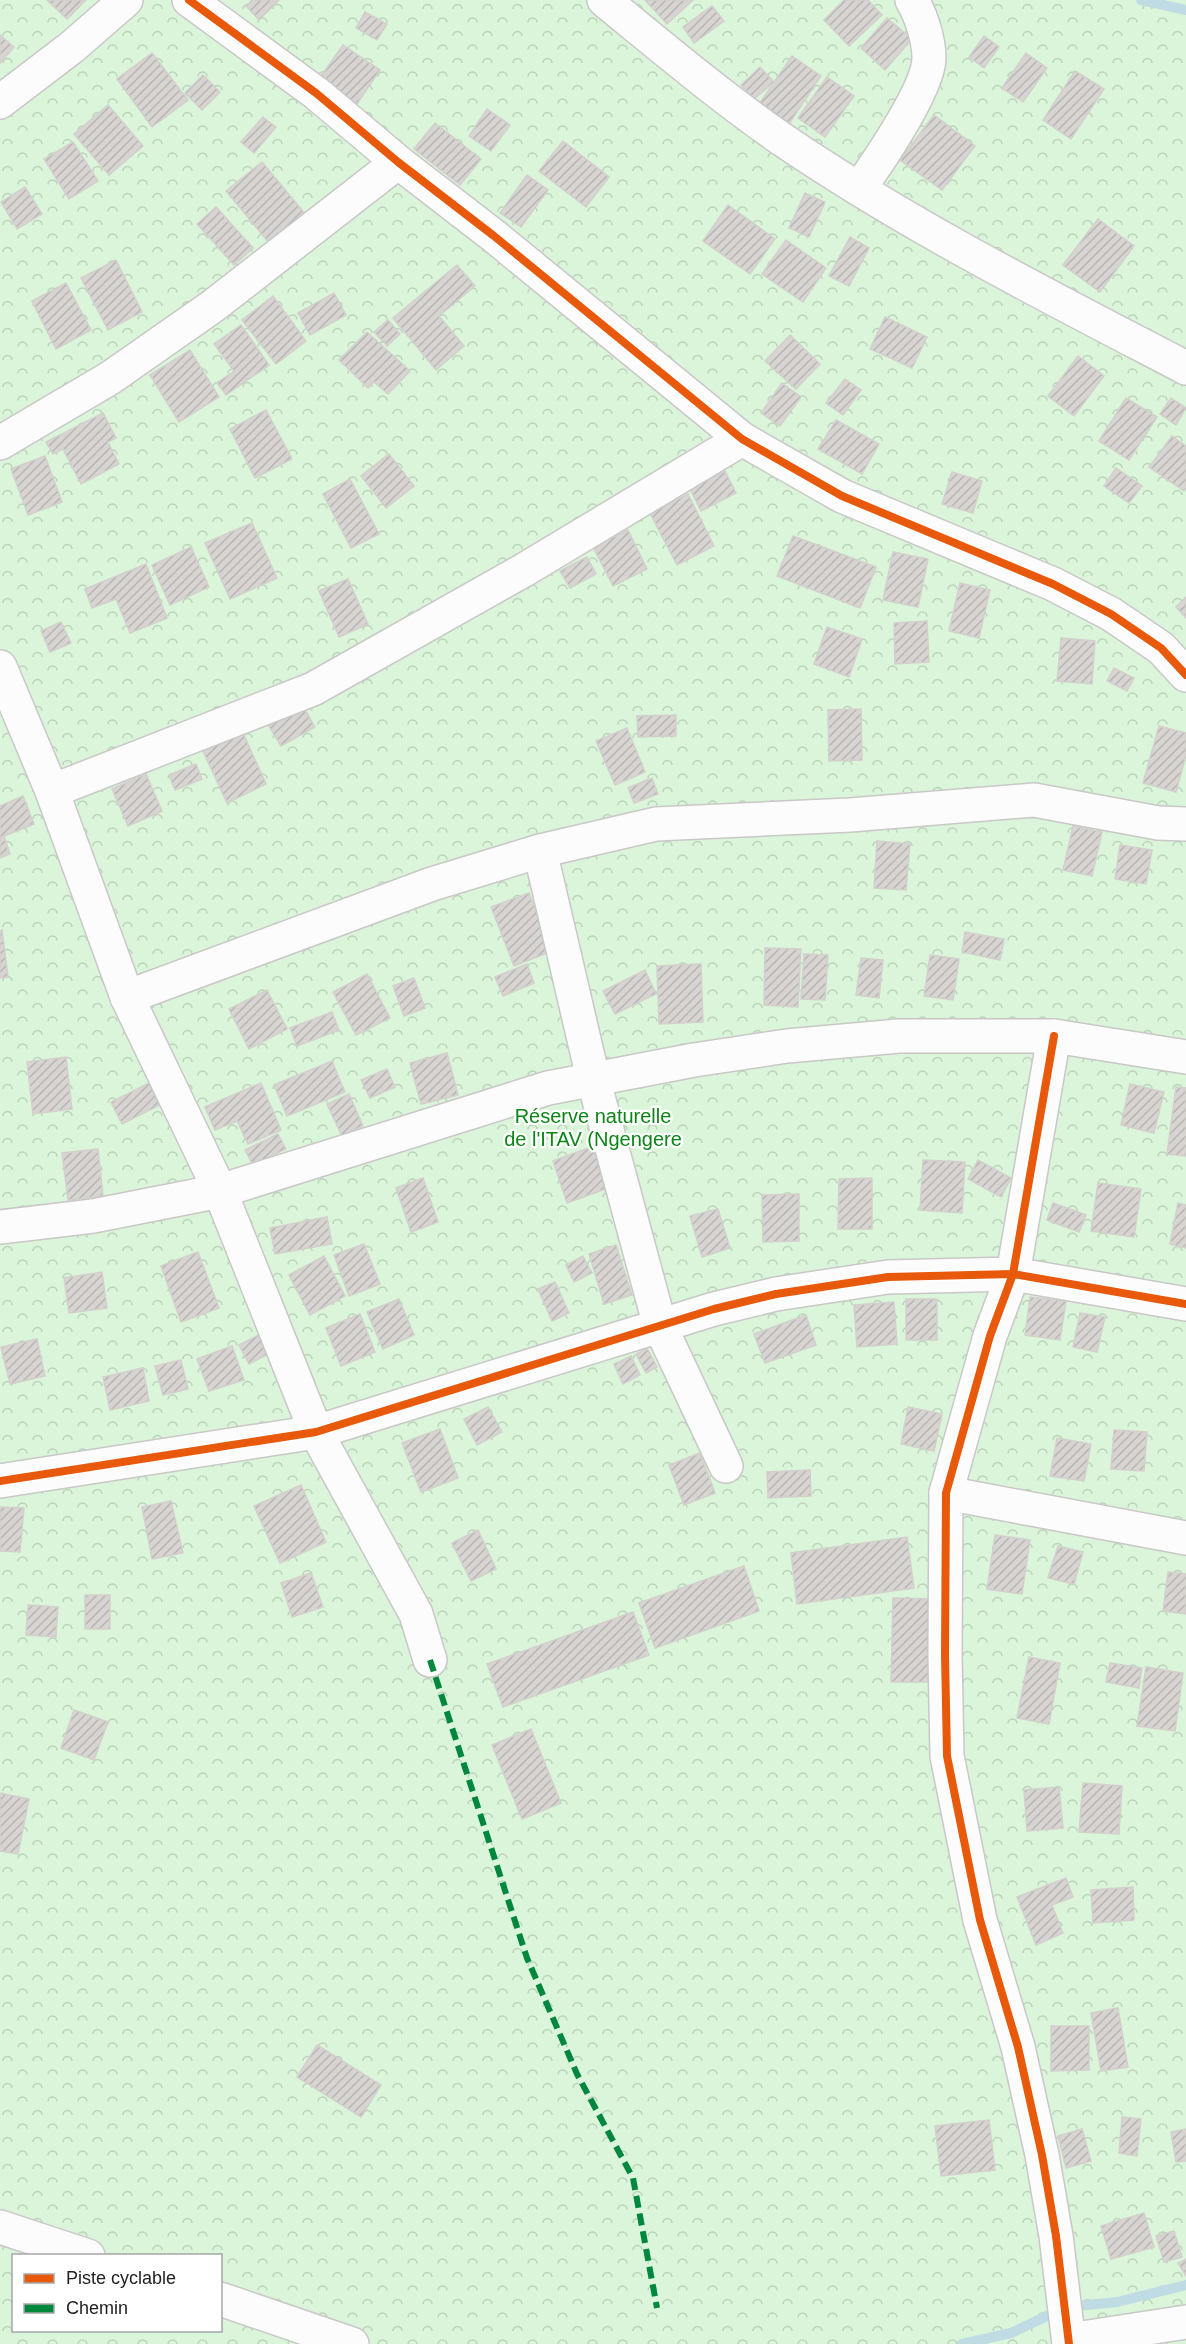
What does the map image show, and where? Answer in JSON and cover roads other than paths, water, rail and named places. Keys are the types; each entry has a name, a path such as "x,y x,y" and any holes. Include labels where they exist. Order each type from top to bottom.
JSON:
{"street":[{"path":"0,102 126,0"},
{"path":"189,0 316,93 742,440 842,496 1053,584 1111,614 1161,648 1186,675"},
{"path":"604,0 706,83 782,139 859,189 1021,282 1186,368"},
{"path":"859,189 889,145 919,89 929,58 920,13 912,0"},
{"path":"0,442 110,378 195,319 398,162"},
{"path":"52,791 314,689 525,570 742,440"},
{"path":"0,668 52,791 127,997 220,1191 316,1432 416,1614 430,1660"},
{"path":"127,997 409,892 540,851 656,824 850,814 1034,800 1158,823 1186,824"},
{"path":"540,851 593,1078 660,1326 726,1466"},
{"path":"0,1227 93,1216 220,1191 548,1088 593,1078 788,1046 899,1036 1054,1036 1186,1057"},
{"path":"1054,1036 1013,1274 990,1336 946,1493 947,1756 980,1920 1018,2047 1037,2133 1056,2236 1067,2325 1186,2322"},
{"path":"0,1481 316,1432 660,1326 776,1294 888,1277 1013,1274 1186,1304"},
{"path":"946,1493 1186,1538"},
{"path":"0,2227 82,2254"},
{"path":"222,2300 352,2344"}],"waterway":[{"path":"1141,0 1186,10"},
{"path":"962,2344 1011,2333 1066,2307 1117,2302 1186,2285"}],"park label":[{"name":"Réserve naturelle de l'ITAV (Ngengere","path":"593,1128"}]}
